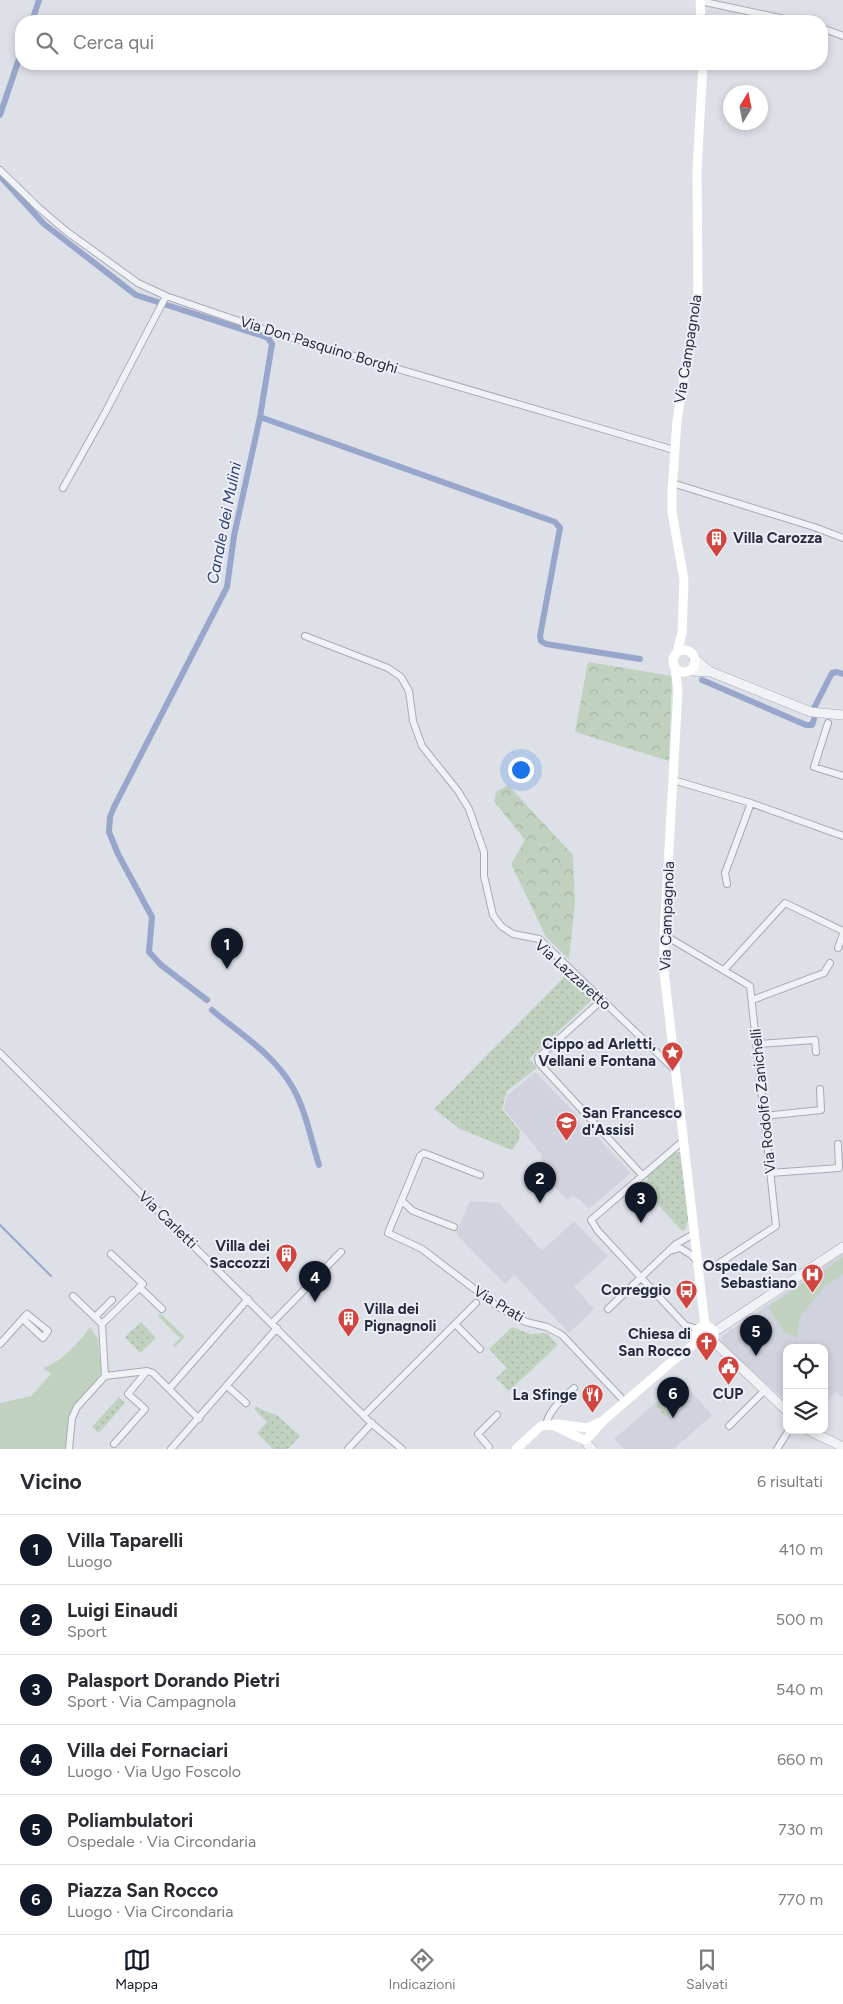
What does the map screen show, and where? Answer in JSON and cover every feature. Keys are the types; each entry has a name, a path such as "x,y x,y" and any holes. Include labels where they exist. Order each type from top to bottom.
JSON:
{"main road":[{"path":"700,0 701,15"},
{"name":"Via Campagnola","path":"678,691 688,671 694,665 692,655 684,644 682,633 684,580 672,512 672,483 679,406 698,291 698,169 703,70"},
{"name":"Via Campagnola","path":"682,633 673,662 678,691 664,937 664,971 682,1145 695,1237 701,1327"},
{"path":"677,652 683,650 692,655"},
{"path":"675,668 681,672 688,671"},
{"path":"701,1327 711,1328 713,1336 706,1344 698,1341 696,1335 701,1327"},
{"path":"516,1449 538,1429 548,1425 585,1434 698,1341"}],"street":[{"path":"700,0 767,15"},
{"path":"828,30 843,36"},
{"name":"Via Don Pasquino Borghi","path":"0,170 66,231 163,301 674,450"},
{"path":"64,488 163,301"},
{"path":"672,483 814,527 843,538"},
{"name":"Via Lazzaretto","path":"305,636 388,668 402,677 409,691 412,721 422,746 458,791 469,809 484,852 484,876 493,915 500,926 513,934 539,939 675,1070"},
{"path":"692,655 711,672"},
{"path":"688,671 711,672 810,712 843,715"},
{"path":"828,723 814,767 843,776"},
{"path":"673,780 751,803 843,836"},
{"path":"727,884 725,873 751,803"},
{"path":"724,970 785,903 843,932 838,948"},
{"name":"Via Rodolfo Zanichelli","path":"664,937 671,939 750,986 776,1226 715,1266 697,1264"},
{"path":"752,1000 824,973 830,963"},
{"path":"602,1000 538,1058 539,1063 642,1175"},
{"path":"757,1044 815,1040 816,1052"},
{"name":"Via Carletti","path":"0,1053 372,1423 402,1449"},
{"path":"764,1116 821,1110 820,1089"},
{"path":"770,1173 839,1168 838,1144"},
{"path":"682,1145 642,1175 591,1220 604,1237 685,1325 690,1328 701,1327"},
{"path":"454,1226 412,1211 402,1201 420,1156 424,1152 480,1175"},
{"name":"Via Prati","path":"402,1201 388,1233 422,1249 498,1307 526,1322 548,1327 562,1335 625,1402"},
{"path":"669,1251 680,1248 695,1237"},
{"path":"608,1309 676,1244 695,1237"},
{"path":"783,1407 713,1336 843,1247"},
{"path":"680,1248 690,1254 697,1264"},
{"path":"272,1323 341,1252"},
{"path":"102,1324 143,1284 111,1254"},
{"path":"140,1288 162,1309"},
{"path":"73,1296 102,1324 105,1376"},
{"path":"169,1389 248,1299"},
{"path":"95,1317 112,1300"},
{"path":"364,1415 476,1304"},
{"path":"0,1344 22,1319"},
{"path":"455,1324 480,1349"},
{"path":"174,1448 277,1328"},
{"path":"114,1444 145,1409 128,1394 148,1370"},
{"path":"69,1449 72,1418 77,1407 105,1376 148,1370 199,1419"},
{"path":"227,1386 246,1403"},
{"path":"548,1425 549,1415 574,1388"},
{"path":"729,1426 765,1390"},
{"path":"489,1448 478,1434 497,1415"},
{"path":"348,1449 372,1423"},
{"path":"585,1434 587,1444 592,1449"},
{"path":"777,1449 786,1434"},
{"path":"816,1434 843,1447"}],"shaded area":[{"name":"San Francesco d'Assisi","path":"535,1072 578,1116 576,1118 584,1128 587,1126 631,1173 589,1209 578,1198 572,1196 567,1200 544,1174 541,1154 504,1109 507,1096"},
{"path":"470,1201 499,1203 542,1251 574,1221 608,1256 574,1287 594,1309 569,1333 514,1275 505,1284 456,1234"},
{"name":"Ospedale San Sebastiano","path":"843,1253 843,1397 835,1392 828,1402 828,1344 783,1344 783,1398 721,1343 722,1336"},
{"path":"681,1380 712,1415 674,1449 623,1449 614,1439"}],"green space":[{"path":"588,662 672,676 669,761 575,732"},
{"path":"508,785 573,855 575,903 569,959 546,937 511,864 525,840 494,801 496,792"},
{"path":"569,972 594,998 529,1059 537,1068 507,1091 502,1109 520,1131 519,1140 512,1150 460,1129 434,1109"},
{"path":"680,1152 689,1218 685,1230 682,1231 641,1186 648,1180 647,1174 673,1153"},
{"path":"843,1257 843,1274 825,1286 800,1317 797,1338 785,1333 768,1307"},
{"path":"160,1313 185,1337 175,1347 173,1345 180,1338 158,1316"},
{"path":"141,1322 156,1338 140,1353 125,1337"},
{"path":"90,1327 98,1339 101,1372 96,1381 78,1400 71,1412 68,1449 0,1449 0,1403 31,1396 51,1374 43,1368 63,1356"},
{"path":"512,1327 530,1334 547,1333 558,1345 509,1391 496,1378 507,1368 489,1349"},
{"path":"119,1397 125,1403 99,1433 92,1427"},
{"path":"667,1398 674,1398 678,1404 668,1416 665,1416 656,1405"},
{"path":"256,1407 278,1416 300,1436 288,1449 273,1449 257,1433 267,1422 254,1409"}],"waterway":[{"path":"34,15 39,0"},
{"path":"0,115 15,70"},
{"name":"Canale dei Mulini","path":"0,176 44,224 136,295 263,336 268,338 272,344 260,417 234,536 227,587 110,817 109,832 118,854 152,917 149,952 161,965 207,1000"},
{"path":"260,417 555,522 560,528 540,636 541,641 546,644 640,659"},
{"path":"814,708 832,673 843,674"},
{"path":"702,680 806,725 812,725 814,719"},
{"name":"Canale dei Mulini","path":"212,1010 256,1045 285,1076 298,1097 319,1165"},
{"path":"0,1225 51,1276"}],"place":[{"name":"Villa Carozza","path":"717,557"},
{"name":"Villa Taparelli","path":"227,969"},
{"name":"Cippo ad Arletti, Vellani e Fontana","path":"672,1072"},
{"name":"San Francesco d'Assisi","path":"566,1141"},
{"name":"Luigi Einaudi","path":"540,1203"},
{"name":"Palasport Dorando Pietri","path":"641,1223"},
{"name":"Villa dei Saccozzi","path":"286,1274"},
{"name":"Ospedale San Sebastiano","path":"813,1294"},
{"name":"Villa dei Fornaciari","path":"315,1302"},
{"name":"Correggio","path":"687,1309"},
{"name":"Villa dei Pignagnoli","path":"348,1337"},
{"name":"Poliambulatori","path":"756,1356"},
{"name":"Chiesa di San Rocco","path":"707,1362"},
{"name":"CUP","path":"728,1385"},
{"name":"La Sfinge","path":"593,1414"},
{"name":"Piazza San Rocco","path":"673,1418"}]}
